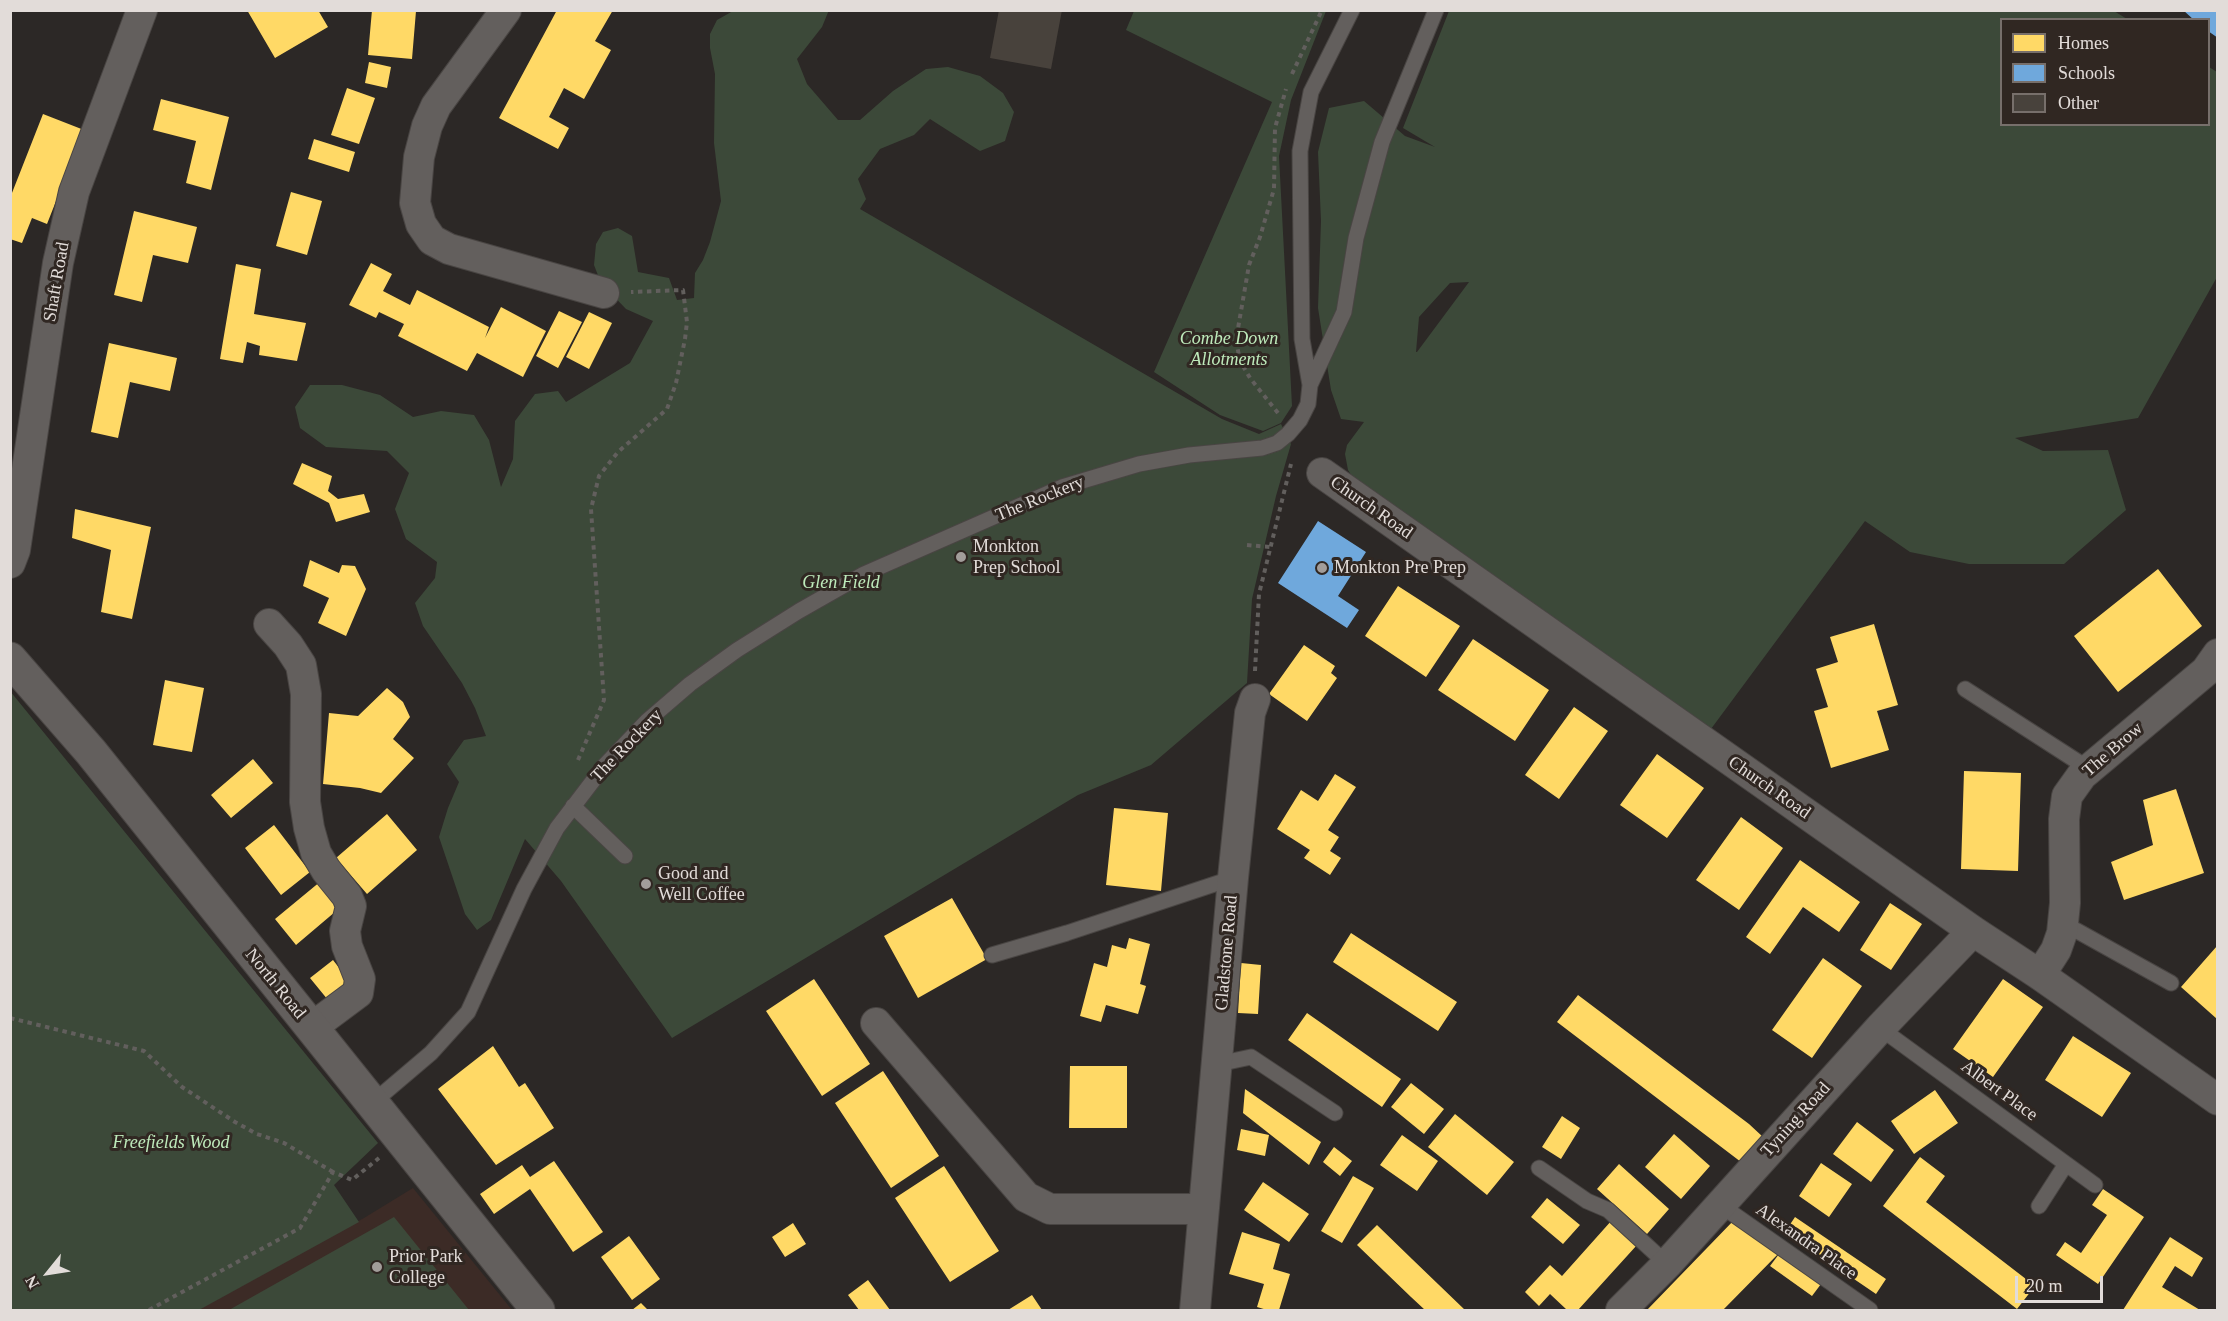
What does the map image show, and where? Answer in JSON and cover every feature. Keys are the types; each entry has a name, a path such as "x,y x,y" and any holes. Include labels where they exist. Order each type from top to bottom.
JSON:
{"street":[{"name":"Shaft Road","path":"10,563 15,550 58,263 72,202 142,10"},
{"path":"506,10 436,106 427,126 419,157 415,203 421,224 432,240 449,249 604,292"},
{"name":"Church Road","path":"1322,473 2217,1100"},
{"path":"269,624 288,645 301,665 306,694 304,802 316,853 326,870 347,896 351,906 345,931 347,946 360,979 358,993 311,1028"},
{"name":"The Brow","path":"2040,975 2056,950 2063,923 2064,819 2067,796 2082,775 2206,671 2217,654"},
{"name":"North Road","path":"10,658 91,752 538,1311"},
{"name":"Gladstone Road","path":"1195,1311 1233,878 1250,713 1255,699"},
{"name":"Tyning Road","path":"1621,1311 1667,1264 1880,1028 1973,931"},
{"path":"876,1023 1026,1197 1050,1209 1203,1209"}],"lane":[{"path":"1310,386 1302,339 1300,152 1311,92 1352,10"},
{"path":"1310,386 1344,312 1356,238 1382,142 1436,10"},
{"name":"The Rockery","path":"371,1104 431,1053 468,1012 524,890 557,828 605,765 647,721 690,684 782,622 864,574 1062,488 1139,464 1189,454 1262,448 1277,443 1300,420 1308,404 1310,386"},
{"path":"1965,689 2089,769"},
{"path":"573,806 625,856"},
{"path":"992,956 1233,878"},
{"path":"2063,923 2171,983"},
{"name":"Albert Place","path":"1880,1028 2094,1185"},
{"path":"1218,1064 1251,1057 1335,1113"},
{"path":"2039,1206 2066,1164"},
{"path":"1539,1168 1587,1201 1608,1210 1667,1264"},
{"name":"Alexandra Place","path":"1719,1204 1870,1311"}],"path":[{"path":"1292,430 1250,378 1240,361 1236,340 1249,265 1274,189 1275,128 1289,81 1322,10"},
{"path":"576,764 604,700 591,509 599,476 618,452 667,408 676,383 687,322 683,290 604,292"},
{"path":"1247,545 1270,547"},
{"path":"10,1018 144,1051 182,1087 235,1122 257,1134 291,1146 333,1172 352,1180 400,1140"},
{"path":"149,1311 300,1228 333,1172"}],"shaded area":[{"name":"Prior Park College","path":"413,1188 512,1310 198,1310 364,1218"}],"green space":[{"name":"Glen Field","path":"829,10 822,27 797,59 807,84 838,120 860,120 893,91 926,69 948,67 980,76 1003,93 1014,112 1005,141 980,151 930,119 914,135 880,149 858,179 866,199 860,209 1222,419 1259,434 1281,424 1291,444 1276,496 1252,599 1247,683 1151,765 1078,795 672,1038 561,881 525,839 491,920 477,930 465,914 439,837 459,782 447,764 464,740 486,736 462,683 423,626 415,603 435,578 437,562 406,539 395,509 409,473 387,451 326,447 300,428 295,407 310,385 342,385 380,395 413,417 441,411 474,415 489,440 501,487 513,459 515,421 535,394 558,391 566,402 630,363 653,321 626,309 601,283 594,265 596,244 603,232 618,228 632,236 638,272 669,278 677,300 694,298 695,273 710,242 721,201 714,143 715,74 710,48 710,34 717,20 733,11"},
{"name":"Combe Down Allotments","path":"1134,11 1326,11 1291,100 1279,156 1292,406 1281,423 1263,431 1220,415 1154,372 1272,102 1126,30"},
{"path":"1449,11 2114,11 2125,18 2000,18 2000,126 2210,126 2210,68 2217,72 2217,277 2138,418 2015,438 2043,451 2108,450 2126,510 2064,564 1969,564 1910,552 1865,521 1708,733 1353,478 1348,470 1345,454 1347,445 1364,422 1341,419 1331,390 1318,308 1321,221 1318,152 1329,108 1364,101 1405,136 1435,147 1403,128","holes":["1469,282 1416,352 1419,317 1450,283"]},
{"name":"Freefields Wood","path":"10,691 378,1143 334,1185 359,1222 199,1310 11,1310"},
{"path":"394,1217 469,1310 229,1310"}],"building: Homes":[{"path":"247,10 318,10 328,27 275,58"},
{"path":"372,10 416,11 412,59 368,55"},
{"path":"557,10 613,10 595,41 611,50 584,99 564,88 549,117 569,128 558,149 499,118"},
{"path":"369,62 391,67 387,88 365,83"},
{"path":"347,88 375,98 359,144 331,135"},
{"path":"161,99 229,117 211,190 186,183 196,141 153,130"},
{"path":"43,114 84,130 47,224 32,218 22,243 10,239 10,198"},
{"path":"314,139 355,152 349,172 308,159"},
{"path":"291,192 322,201 307,255 276,246"},
{"path":"134,211 197,227 188,263 153,255 142,302 114,295"},
{"path":"371,263 392,274 383,291 410,305 417,290 489,327 485,338 501,307 546,331 523,377 477,353 467,371 398,336 404,324 379,312 376,318 349,305"},
{"path":"236,264 261,269 254,314 306,323 297,361 259,355 260,346 247,342 243,363 220,359"},
{"path":"559,311 582,322 558,368 536,356"},
{"path":"589,312 612,323 589,369 566,357"},
{"path":"109,343 177,358 170,391 130,382 118,438 91,432"},
{"path":"302,463 332,476 328,491 338,499 364,494 370,512 336,522 329,503 293,484"},
{"path":"75,509 151,527 132,619 101,612 111,550 72,538"},
{"path":"310,560 339,573 342,565 355,566 366,589 346,636 318,623 329,598 303,586"},
{"path":"2158,569 2202,626 2118,692 2074,636"},
{"path":"1398,586 1460,626 1426,677 1365,636"},
{"path":"1874,624 1898,705 1877,711 1889,750 1831,768 1814,711 1828,707 1816,669 1838,662 1830,637"},
{"path":"1473,639 1549,690 1515,741 1438,690"},
{"path":"1304,645 1335,666 1331,673 1337,678 1307,721 1269,694"},
{"path":"165,680 204,688 192,752 153,745"},
{"path":"387,688 403,702 410,717 393,739 414,758 381,793 323,784 329,713 358,716"},
{"path":"1574,707 1608,731 1559,799 1525,775"},
{"path":"1657,754 1704,788 1667,838 1620,805"},
{"path":"253,759 273,783 231,818 211,795"},
{"path":"1964,771 2021,773 2018,871 1961,869"},
{"path":"1335,774 1356,787 1328,830 1339,837 1330,851 1341,858 1330,875 1304,858 1310,850 1277,829 1301,790 1318,801"},
{"path":"2176,789 2204,873 2124,900 2111,862 2153,845 2143,800"},
{"path":"1114,808 1168,813 1161,891 1106,885"},
{"path":"387,814 417,850 367,894 336,858"},
{"path":"1741,817 1783,848 1739,910 1696,880"},
{"path":"274,825 310,872 281,895 245,848"},
{"path":"1800,860 1860,902 1839,932 1803,907 1770,954 1746,937"},
{"path":"321,881 342,906 296,945 275,919"},
{"path":"952,898 987,959 918,998 884,936"},
{"path":"1890,903 1922,924 1891,970 1860,950"},
{"path":"1351,933 1457,1002 1438,1031 1333,962"},
{"path":"1129,938 1150,944 1140,984 1146,986 1138,1014 1106,1005 1101,1022 1080,1016 1094,963 1107,967 1112,945 1126,949"},
{"path":"2217,946 2217,1019 2181,987"},
{"path":"1823,958 1862,986 1812,1058 1772,1030"},
{"path":"333,960 350,982 328,1000 310,978"},
{"path":"1241,963 1261,965 1258,1014 1238,1013"},
{"path":"814,979 870,1064 822,1096 766,1011"},
{"path":"2003,979 2043,1007 1993,1077 1953,1049"},
{"path":"1578,995 1763,1137 1741,1162 1557,1022"},
{"path":"1307,1013 1401,1079 1382,1107 1288,1040"},
{"path":"2073,1036 2131,1073 2102,1117 2045,1080"},
{"path":"493,1046 519,1087 525,1083 554,1128 496,1165 438,1089"},
{"path":"1070,1066 1127,1066 1127,1128 1069,1128"},
{"path":"883,1071 939,1156 891,1188 835,1103"},
{"path":"1411,1083 1444,1109 1424,1134 1391,1107"},
{"path":"1245,1089 1321,1142 1309,1165 1243,1113"},
{"path":"1935,1090 1958,1123 1914,1154 1891,1121"},
{"path":"1455,1114 1514,1162 1487,1195 1428,1147"},
{"path":"1562,1116 1580,1128 1561,1159 1542,1147"},
{"path":"1857,1122 1894,1150 1871,1182 1833,1154"},
{"path":"1241,1129 1269,1135 1265,1156 1237,1150"},
{"path":"1674,1134 1710,1166 1681,1199 1645,1167"},
{"path":"1402,1135 1438,1161 1417,1191 1380,1165"},
{"path":"1334,1147 1352,1161 1340,1176 1323,1162"},
{"path":"1920,1157 1945,1176 1926,1202 2035,1286 2017,1309 1883,1206"},
{"path":"554,1161 603,1232 573,1252 530,1189 494,1214 480,1194 522,1165 530,1177"},
{"path":"1821,1163 1852,1184 1829,1217 1799,1196"},
{"path":"1619,1164 1669,1209 1647,1234 1597,1189"},
{"path":"944,1166 999,1251 950,1282 895,1198"},
{"path":"1353,1176 1374,1188 1342,1243 1321,1231"},
{"path":"1263,1182 1309,1214 1289,1242 1244,1210"},
{"path":"2103,1189 2144,1217 2098,1284 2056,1255 2065,1242 2081,1253 2107,1215 2092,1205"},
{"path":"1547,1198 1580,1225 1563,1244 1531,1217"},
{"path":"1795,1217 1886,1279 1876,1294 1785,1232"},
{"path":"1736,1218 1782,1250 1723,1310 1647,1310"},
{"path":"1612,1220 1637,1245 1578,1310 1567,1310 1550,1294 1539,1306 1525,1292 1550,1265 1562,1276"},
{"path":"793,1223 806,1244 785,1257 772,1237"},
{"path":"1377,1225 1465,1310 1425,1310 1357,1245"},
{"path":"1242,1232 1280,1244 1273,1269 1290,1274 1279,1310 1257,1307 1264,1284 1229,1274"},
{"path":"629,1236 660,1279 632,1300 601,1257"},
{"path":"2170,1237 2203,1258 2192,1277 2175,1266 2162,1287 2200,1310 2123,1310"},
{"path":"1782,1250 1824,1280 1812,1296 1770,1266"},
{"path":"868,1280 890,1310 859,1310 848,1295"},
{"path":"1032,1295 1042,1310 1008,1310"},
{"path":"641,1303 648,1310 632,1310"}],"building: Schools":[{"path":"2183,10 2218,10 2218,38 2210,32 2210,18 2192,18"},
{"name":"Monkton Pre Prep","path":"1318,521 1366,552 1338,596 1359,610 1347,628 1278,583"}],"building: Other":[{"path":"999,10 1062,10 1051,69 990,58"}],"place":[{"name":"Monkton Prep School","path":"961,557"},
{"name":"Monkton Pre Prep","path":"1322,568"},
{"name":"Good and Well Coffee","path":"646,884"},
{"name":"Prior Park College","path":"377,1267"}]}
